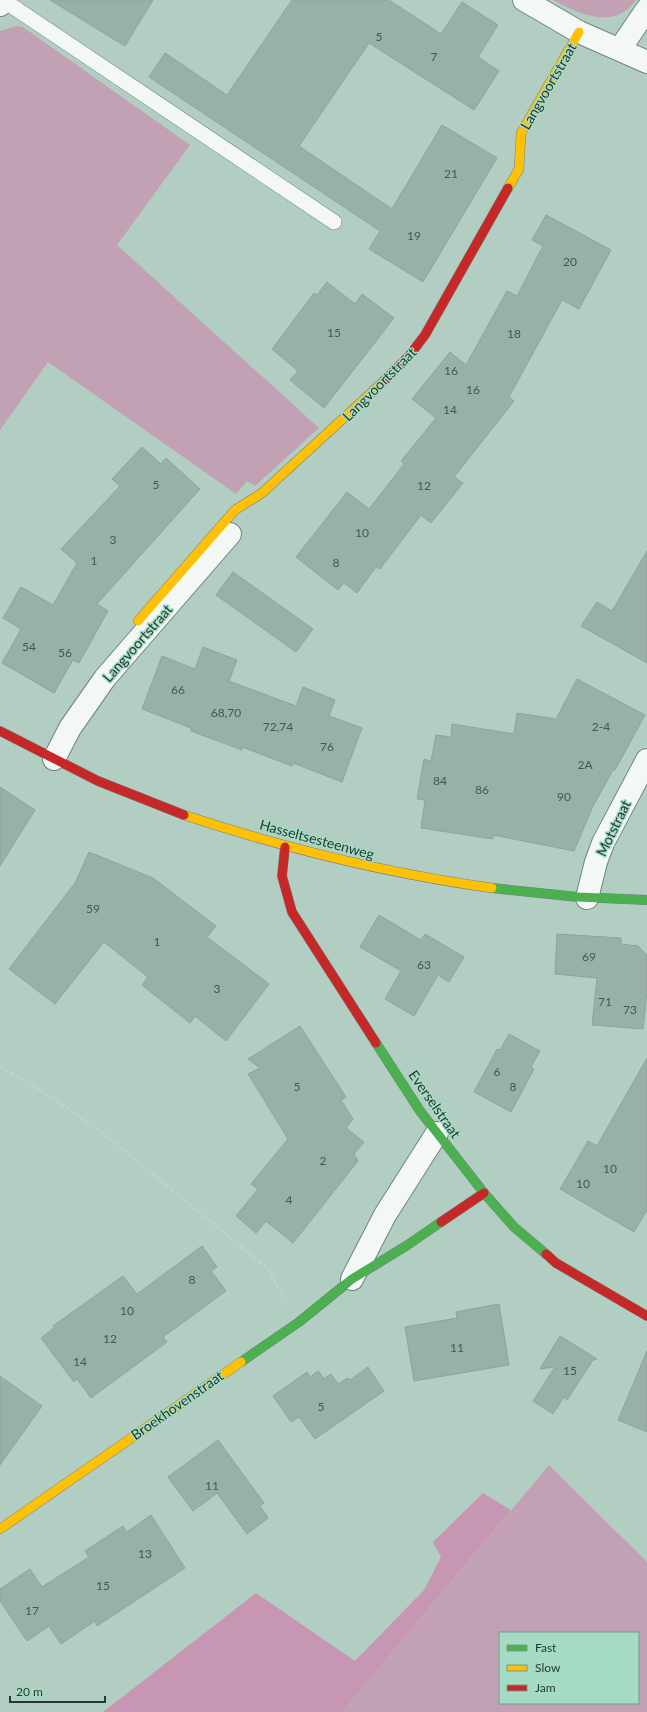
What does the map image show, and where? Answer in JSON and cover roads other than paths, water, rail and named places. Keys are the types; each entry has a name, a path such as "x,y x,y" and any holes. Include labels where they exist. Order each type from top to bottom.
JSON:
{"street":[{"path":"0,5 3,0"},
{"path":"524,0 579,32 647,62"},
{"path":"620,50 647,10"},
{"name":"Langvoortstraat","path":"138,621 235,510 262,493 361,404 413,351 425,335 519,169 521,133 579,32"},
{"name":"Langvoortstraat","path":"54,760 70,728 105,678 230,534"},
{"name":"Hasseltsesteenweg","path":"0,731 54,760 111,786 163,807 285,847 369,867 439,881 587,898 647,900"},
{"name":"Motstraat","path":"587,898 596,862 603,843 647,760"},
{"name":"Everselstraat","path":"285,847 282,876 292,912 420,1111 484,1193 514,1227 556,1263 647,1316"},
{"name":"Broekhovenstraat","path":"352,1279 385,1215 437,1133"},
{"name":"Broekhovenstraat","path":"0,1529 298,1322 352,1279 406,1246 484,1193"}],"lane":[{"path":"3,0 334,222"}]}
